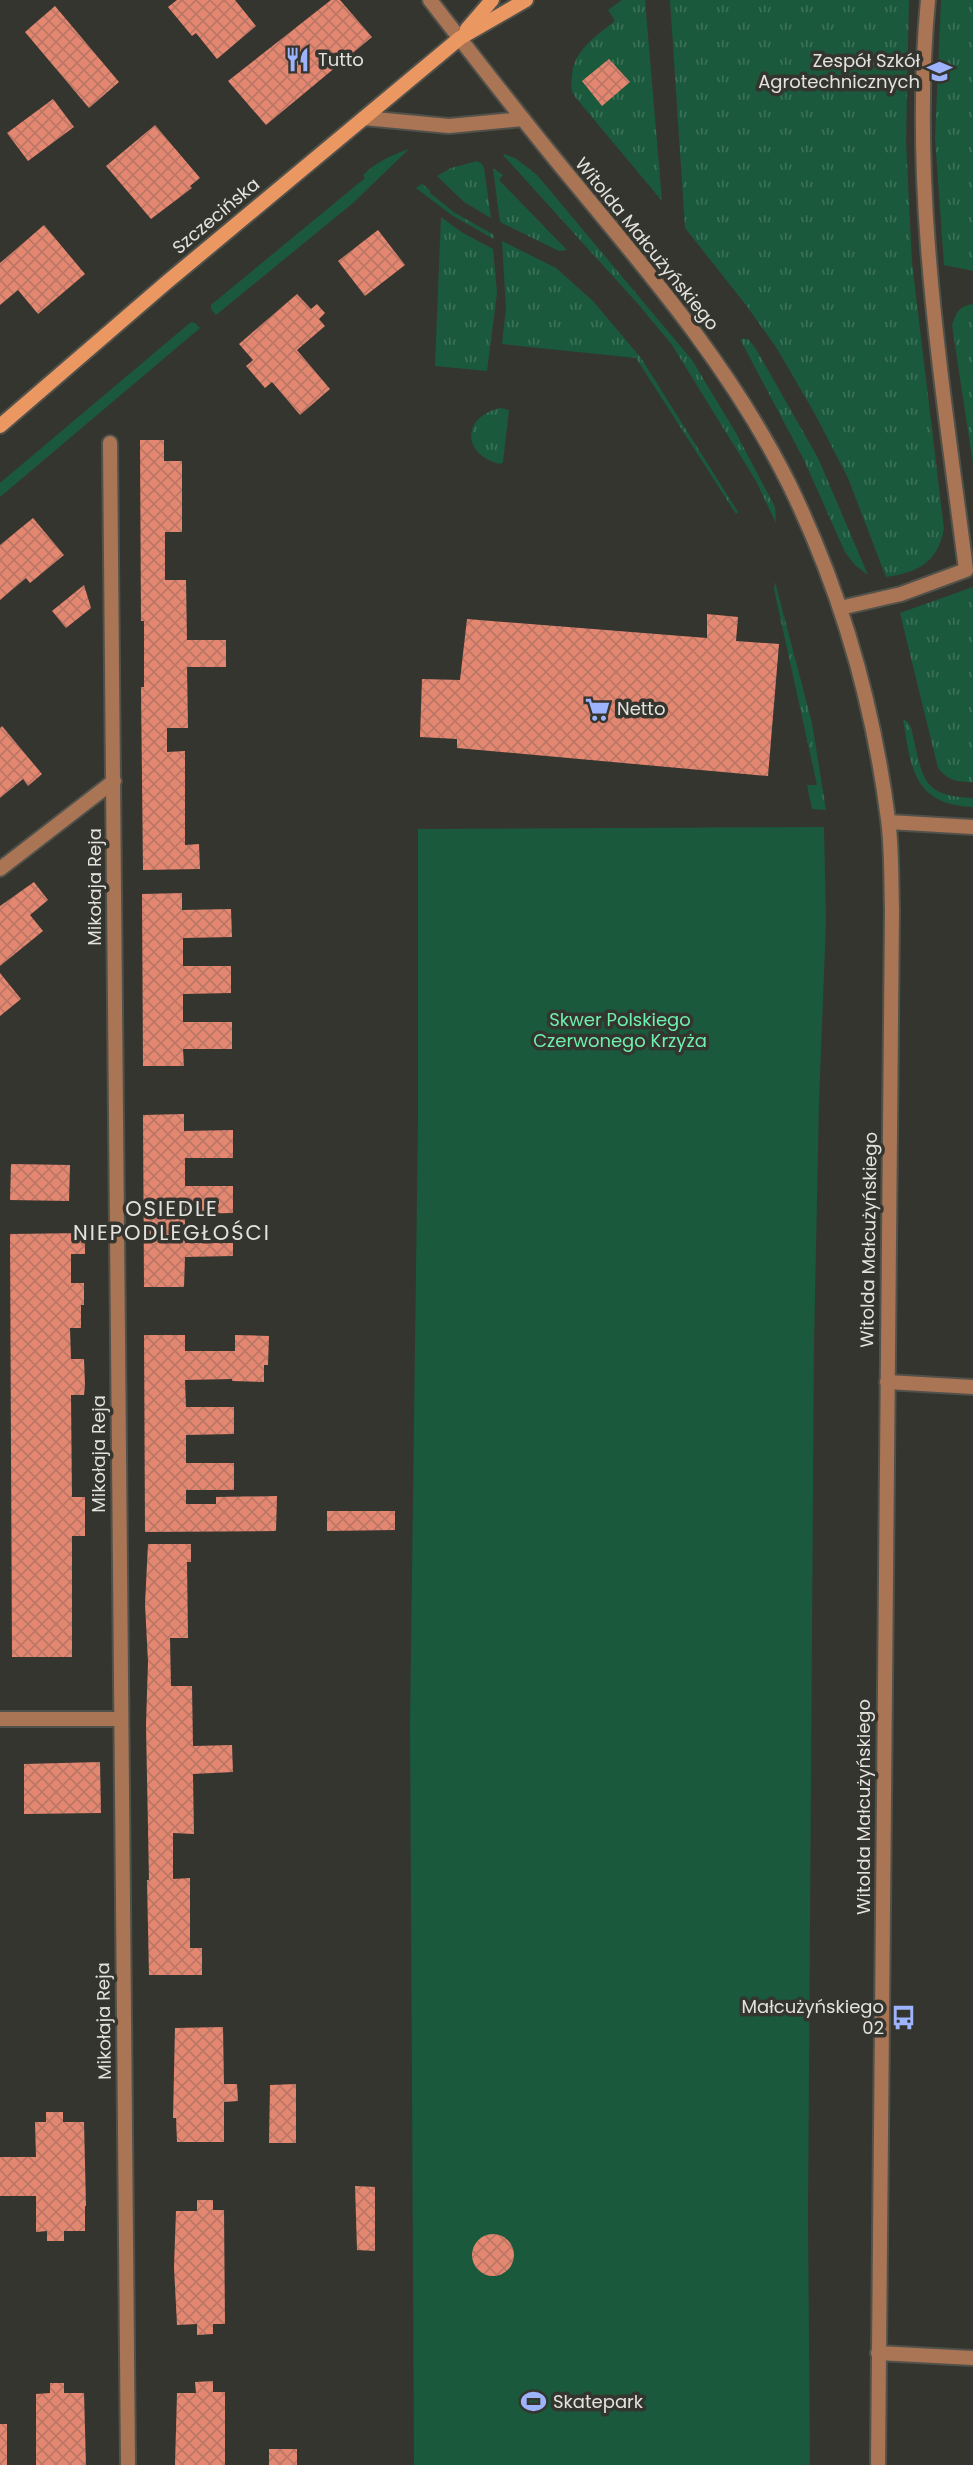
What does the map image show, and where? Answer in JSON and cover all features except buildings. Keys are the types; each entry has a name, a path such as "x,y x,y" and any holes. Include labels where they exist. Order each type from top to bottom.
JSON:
{"street":[{"name":"Witolda Małcużyńskiego","path":"430,0 523,119 680,310 742,402 787,481 814,541 840,608 871,716 889,822 892,909 878,2465"},
{"name":"Szczecińska","path":"460,38 492,0"},
{"name":"Szczecińska","path":"0,426 167,282 460,38 526,0"},
{"path":"840,608 901,594 966,569 928,262 921,131 928,0"},
{"path":"364,118 449,126 523,119"},
{"name":"Mikołaja Reja","path":"110,443 128,2465"},
{"path":"0,869 114,781"},
{"path":"889,822 973,827"},
{"path":"887,1382 973,1387"},
{"path":"0,1719 120,1718"},
{"path":"878,2353 973,2358"}],"green space":[{"path":"622,0 645,0 662,201 576,98 571,85 573,67 581,51 615,21 608,10"},
{"path":"670,0 909,0 906,141 912,263 944,529 937,550 917,569 886,577 848,478 815,414 776,347 685,228"},
{"path":"941,0 973,0 973,271 944,265 935,138"},
{"path":"409,149 353,203 216,315 211,305 365,178 363,175 368,170 384,159"},
{"path":"504,154 515,158 537,175 692,360 736,433 775,507 776,523 756,481 672,345"},
{"path":"477,161 484,168 491,218 464,202 437,176 451,168"},
{"path":"493,168 503,175 499,180 567,250 559,251 500,222"},
{"path":"422,184 455,213 494,235 494,239 453,216 416,188"},
{"path":"441,217 493,249 497,293 487,371 435,366"},
{"path":"502,241 556,268 593,301 641,358 738,512 736,514 636,358 502,344 506,308"},
{"path":"973,304 973,464 952,325 964,306"},
{"path":"191,322 200,328 0,497 0,483"},
{"path":"740,339 748,339 756,349 818,458 868,575 855,565 845,552 804,460"},
{"path":"500,408 509,410 501,464 488,460 479,453 471,436 478,419"},
{"path":"775,582 812,723 826,810 812,809 807,785 817,785 774,589"},
{"path":"973,587 973,782 968,782 950,778 938,768 900,613"},
{"path":"903,719 910,726 928,783 944,794 973,798 973,807 953,805 938,799 918,780 909,753"},
{"name":"Skwer Polskiego Czerwonego Krzyża","path":"824,827 826,922 814,1345 808,2216 810,2465 414,2465 410,1723 418,1120 418,829"}],"place":[{"name":"Tutto","path":"298,60"},
{"name":"Zespół Szkół Agrotechnicznych","path":"940,71"},
{"name":"Netto","path":"597,709"},
{"name":"Małcużyńskiego 02","path":"904,2017"},
{"name":"Skatepark","path":"533,2402"}],"district":[{"name":"OSIEDLE NIEPODLEGŁOŚCI","path":"172,1221"}]}
